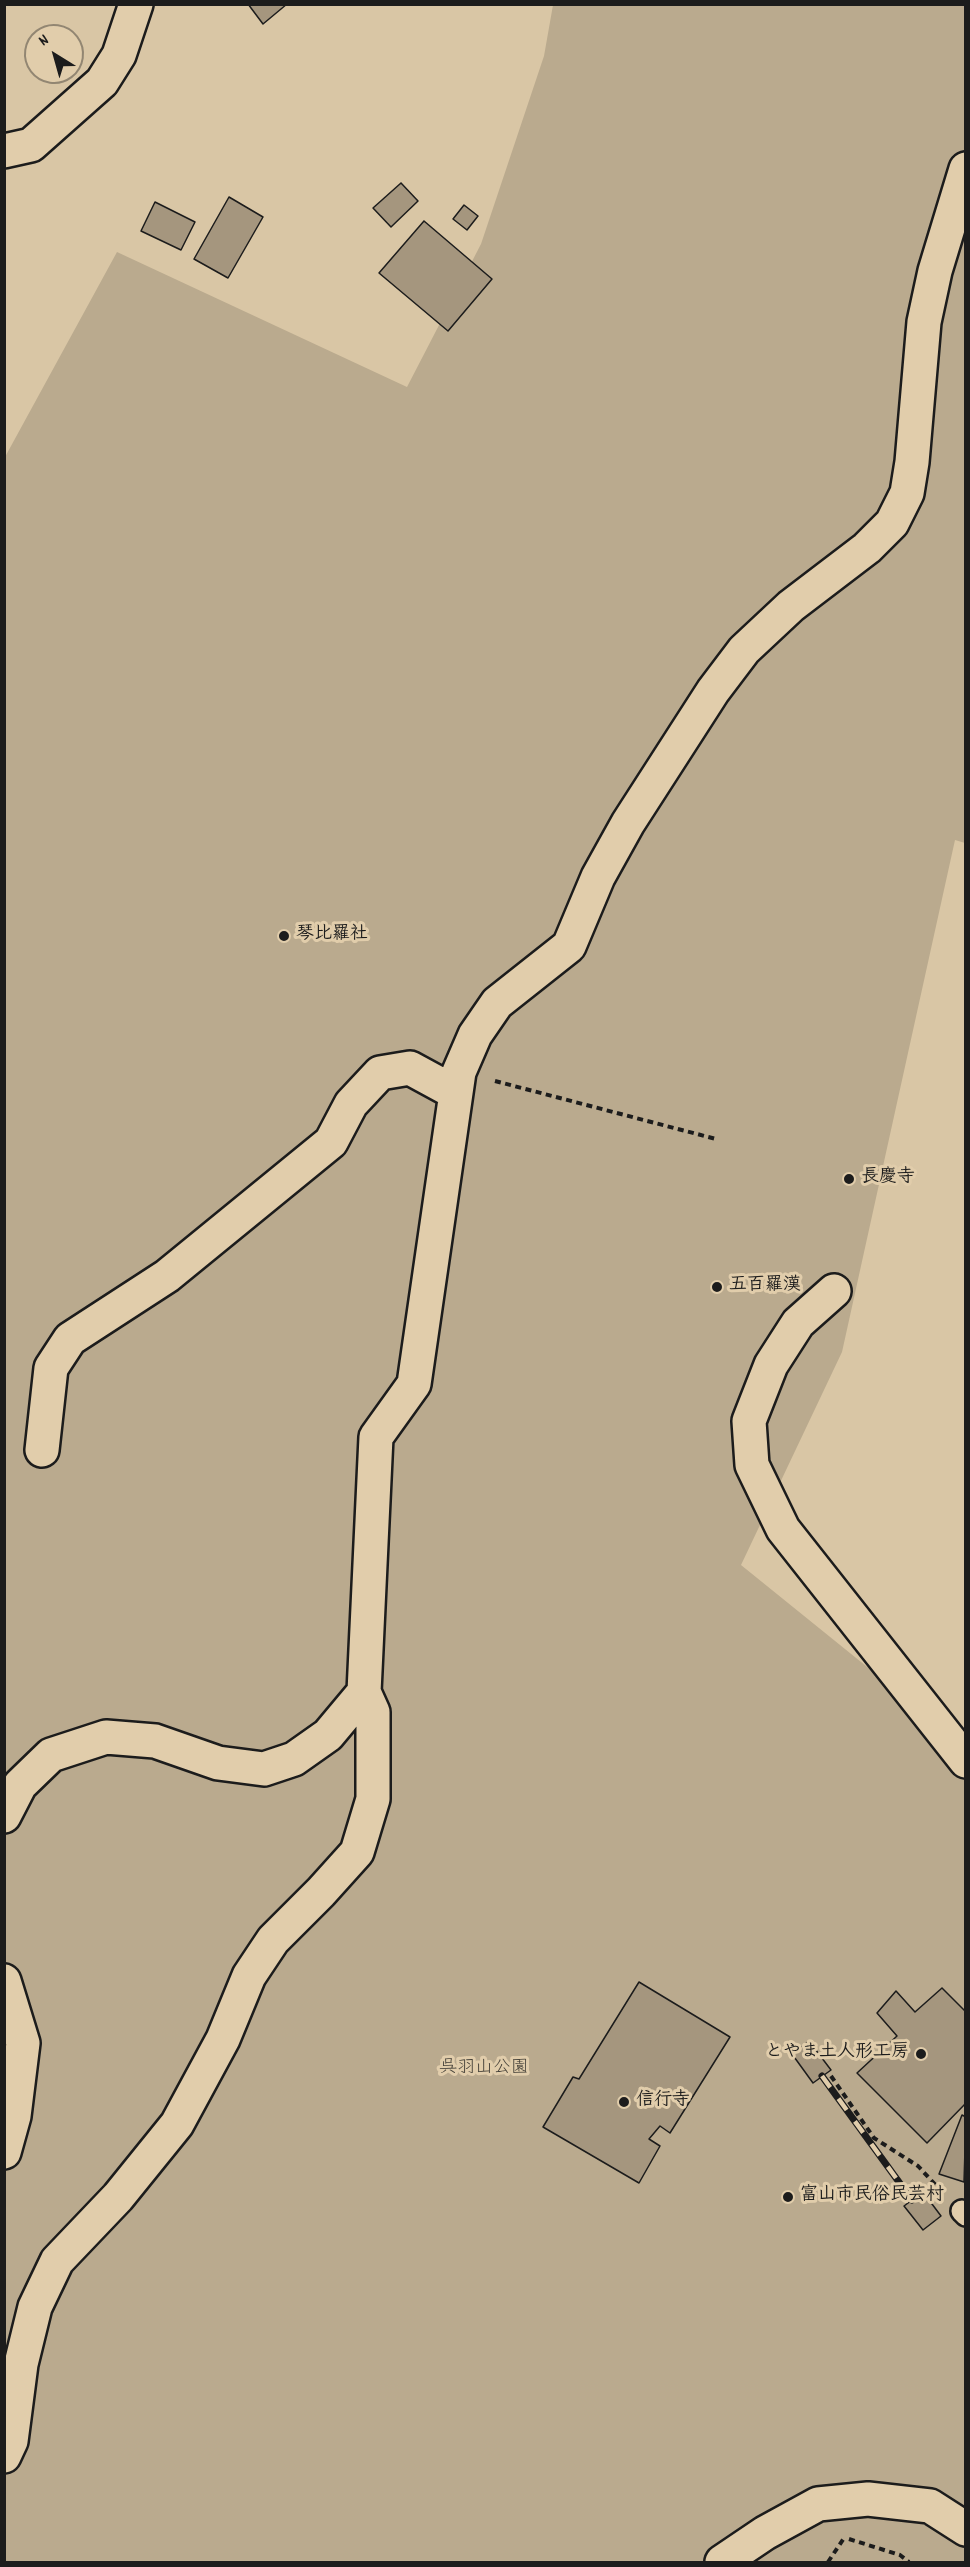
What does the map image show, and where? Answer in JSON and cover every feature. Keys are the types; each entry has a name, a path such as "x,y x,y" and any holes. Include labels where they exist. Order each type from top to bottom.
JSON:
{"street":[{"path":"4,151 31,146 102,82 119,55 136,4"},
{"path":"4,2456 11,2441 21,2364 35,2307 57,2261 118,2197 177,2124 223,2039 249,1976 273,1940 357,1852 373,1799 373,1712 363,1692 376,1437 414,1384 458,1082 475,1035 497,1003 569,946 598,878 628,823 713,691 744,650 791,606 867,548 892,523 907,493 912,462 924,322 935,271 966,170"},
{"path":"42,1450 51,1368 70,1339 167,1276 331,1142 351,1104 380,1073 410,1068 458,1082"},
{"path":"834,1292 798,1323 771,1365 749,1421 752,1465 783,1528 966,1761"},
{"path":"4,1816 20,1785 51,1755 105,1737 155,1741 218,1763 264,1769 294,1760 328,1736 363,1692"},
{"path":"4,1981 23,2043 14,2116 4,2152"},
{"path":"723,2562 765,2533 818,2504 868,2499 930,2506 966,2529"}],"path":[{"path":"458,1082 716,1139"},
{"path":"831,2076 874,2138 918,2166 964,2213"},
{"path":"844,2538 900,2555 909,2562"}],"green space":[{"name":"呉羽山公園","path":"553,5 965,5 965,843 955,840 842,1352 741,1565 965,1746 965,2562 5,2562 5,457 117,252 407,387 481,244 544,56"}],"building":[{"path":"248,4 287,4 263,24"},
{"path":"401,183 418,201 391,227 373,208"},
{"path":"229,197 263,217 228,278 194,259"},
{"path":"155,202 195,222 181,250 141,231"},
{"path":"464,205 478,216 467,230 453,219"},
{"path":"424,221 492,279 448,331 379,273"},
{"name":"信行寺","path":"639,1982 730,2037 670,2133 660,2126 649,2139 660,2146 639,2183 543,2127 573,2077 579,2079"},
{"name":"とやま土人形工房","path":"942,1988 966,2012 966,2103 927,2143 857,2073 897,2036 877,2013 896,1991 915,2012"},
{"path":"809,2041 831,2070 813,2083 792,2054"},
{"path":"962,2115 966,2117 964,2182 939,2174"},
{"path":"923,2192 941,2216 923,2230 904,2206"}],"railway":[{"path":"822,2076 912,2200"}],"place":[{"name":"琴比羅社","path":"284,936"},
{"name":"長慶寺","path":"849,1179"},
{"name":"五百羅漢","path":"717,1287"},
{"name":"とやま土人形工房","path":"921,2054"},
{"name":"信行寺","path":"624,2102"},
{"name":"富山市民俗民芸村","path":"788,2197"}]}
